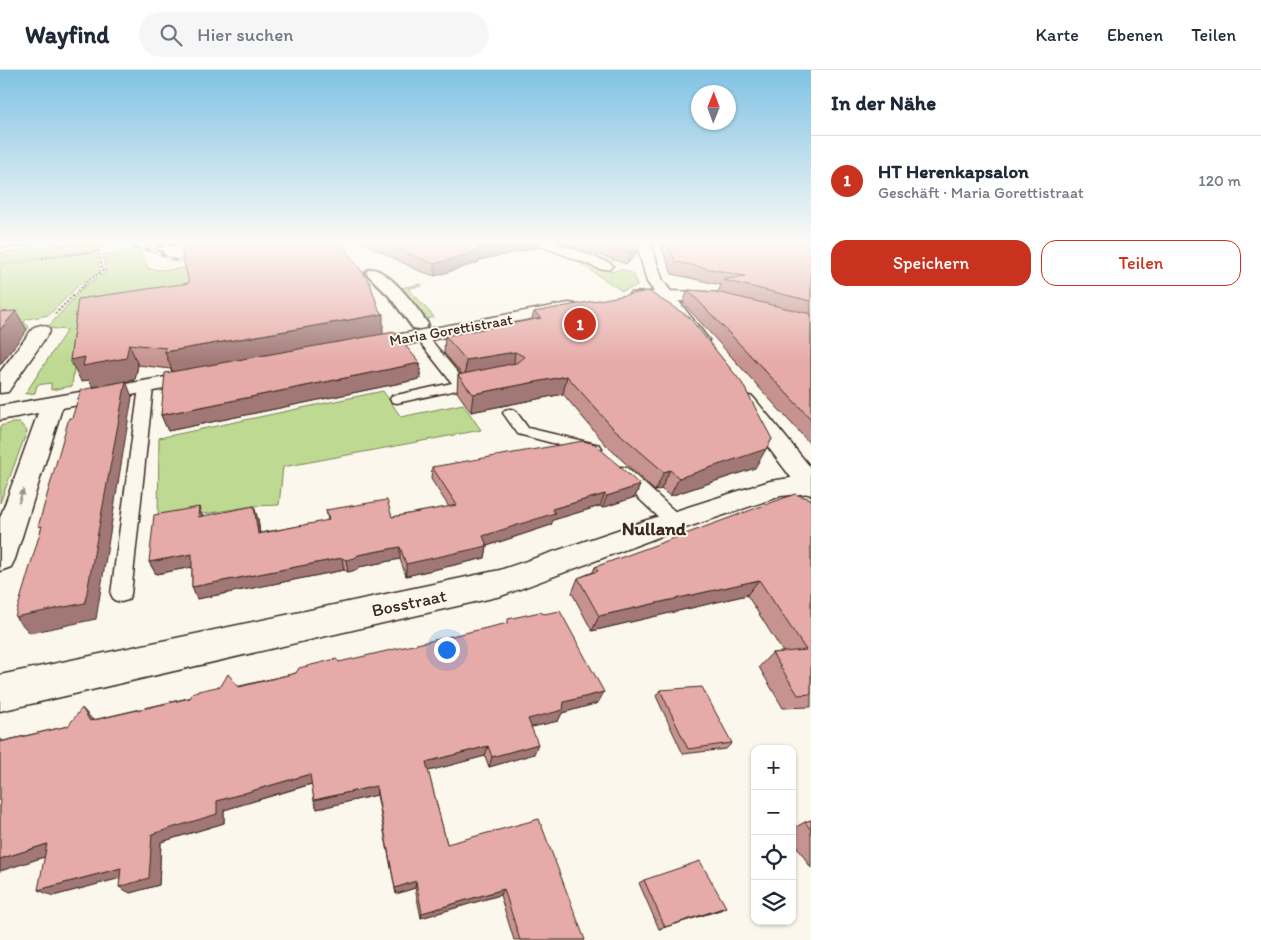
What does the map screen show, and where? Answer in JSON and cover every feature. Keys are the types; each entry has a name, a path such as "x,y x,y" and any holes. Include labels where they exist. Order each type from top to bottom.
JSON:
{"street":[{"path":"382,282 396,294 420,330"},
{"path":"656,282 709,353"},
{"path":"620,299 666,295 711,298 739,304"},
{"name":"Maria Gorettistraat","path":"342,350 420,330 582,306"},
{"path":"0,387 47,324"},
{"path":"0,413 215,374"},
{"path":"732,385 810,485"},
{"path":"0,559 53,403"},
{"name":"Bosstraat","path":"0,694 501,583 674,521 779,487 810,485"}],"lane":[{"path":"420,330 461,385"},
{"path":"397,399 478,382"},
{"path":"121,594 146,387"},
{"path":"510,413 523,431 598,450 674,521"}],"path":[{"path":"47,324 87,282"}],"green space":[{"path":"0,282 84,282 49,315 27,319 24,322 29,327 27,330 0,332"},
{"path":"92,282 336,282 78,334 72,386 51,390 51,383 37,385 35,393 25,394 67,330 47,328 85,286"},
{"path":"608,282 636,282 637,286 622,291"},
{"path":"421,284 422,286 408,288 434,317 427,319 400,288"},
{"path":"383,391 401,417 463,404 481,430 283,467 279,505 254,506 158,521 159,438"},
{"path":"20,423 27,431 0,503 0,426"}],"building":[{"path":"369,282 379,310 383,314 165,352 166,348 129,344 126,358 83,366 85,357 70,360 78,299 189,283"},
{"path":"730,282 811,282 811,301"},
{"path":"688,290 716,292 811,314 811,419"},
{"path":"648,291 689,317 742,383 772,439 766,449 679,478 670,470 664,472 613,428 567,376 473,394 458,375 516,363 525,357 515,352 466,360 445,336 541,318 534,312"},
{"path":"16,311 0,330 0,312"},
{"path":"394,332 420,363 161,415 165,373"},
{"path":"126,381 85,603 15,617 42,526 38,527 69,418 72,418 81,390"},
{"path":"583,441 595,444 640,485 607,496 605,494 552,509 555,513 483,536 487,546 406,564 400,547 358,555 355,558 346,560 342,558 192,587 192,554 149,562 154,515 199,507 198,517 254,506 258,534 329,520 326,510 387,500 392,517 457,505 432,467"},
{"path":"795,494 811,499 811,694 798,695 772,653 806,650 759,580 599,616 578,578 598,571 595,567"},
{"path":"560,611 604,692 564,702 563,710 528,719 538,744 492,757 488,746 426,762 447,844 539,819 585,940 520,940 504,889 422,913 416,881 395,888 376,786 314,800 310,774 217,801 217,814 152,834 149,878 119,887 121,868 38,890 47,844 0,859 0,742 68,726 82,708 90,721 190,698 194,692 221,686 228,674 239,687 296,673 299,668 336,659 339,662 508,623 508,619 540,612 544,614"},
{"path":"702,687 732,743 688,749 660,690"},
{"path":"811,820 811,830 805,822"},
{"path":"700,861 726,907 665,927 644,880"}],"place":[{"name":"HT Herenkapsalon","path":"580,324"}],"district":[{"name":"Nulland","path":"654,528"}]}
